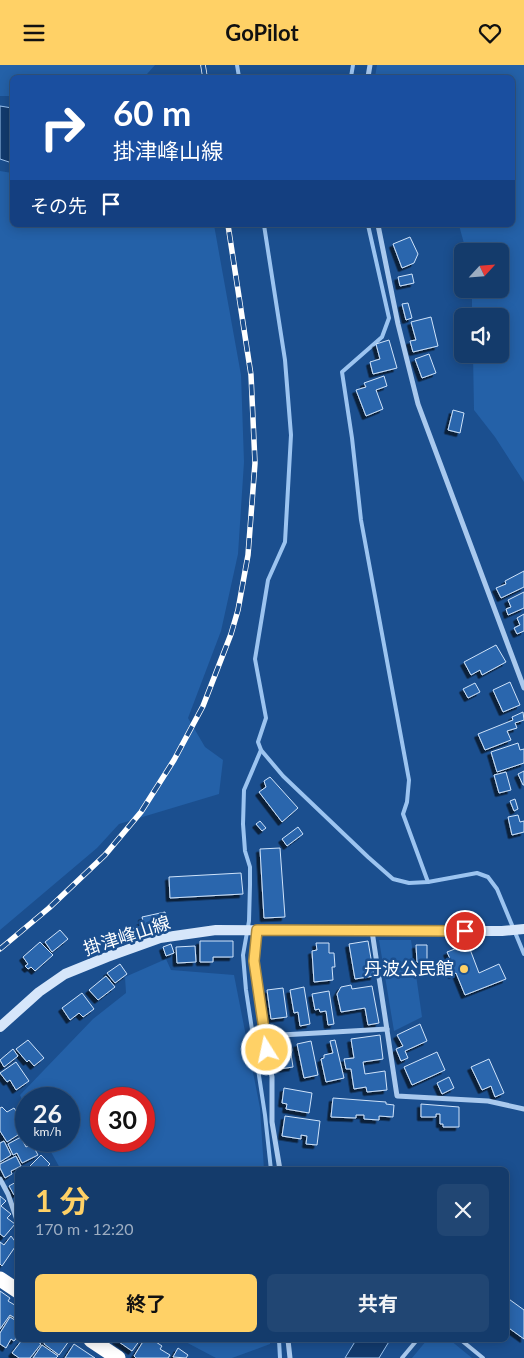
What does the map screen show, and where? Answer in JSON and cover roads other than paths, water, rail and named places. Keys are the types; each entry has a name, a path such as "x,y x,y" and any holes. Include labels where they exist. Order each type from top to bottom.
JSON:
{"highway":[{"path":"0,1279 15,1289"},
{"path":"100,1343 118,1358"}],"main road":[{"name":"掛津峰山線","path":"0,1027 39,993 66,974 160,938 216,930 242,929 502,931 523,929"}],"street":[{"path":"378,227 398,324 418,404 524,687"},
{"path":"255,930 254,961 264,1036 272,1077 272,1122 280,1167"},
{"path":"372,931 397,1097 488,1101 524,1109"},
{"path":"264,1036 387,1029"},
{"path":"0,1179 8,1193 15,1214"},
{"path":"288,1342 290,1358"}],"lane":[{"path":"402,1358 415,1342"},
{"path":"464,1342 484,1358"}],"waterway":[{"path":"237,65 239,75"},
{"path":"351,75 353,65"},
{"path":"264,227 285,360 291,435 285,542 268,580 255,659 266,718 258,742 261,750 283,776 393,879 409,883 428,882 477,873 488,877 497,889 524,954"},
{"path":"368,227 389,318 382,337 342,372 352,438 361,520 409,780 407,802 403,814 428,882"},
{"path":"261,750 244,790 243,824 245,851 250,867 250,885 249,921 243,955 246,990 265,1115 271,1167"},
{"path":"279,1342 280,1358"}],"railway":[{"path":"203,65 205,75"},
{"path":"0,949 49,908 105,855 141,812 174,760 203,706 231,634 238,610 248,555 255,463 251,375 228,227"}],"place":[{"name":"丹波公民館","path":"464,969"}]}
